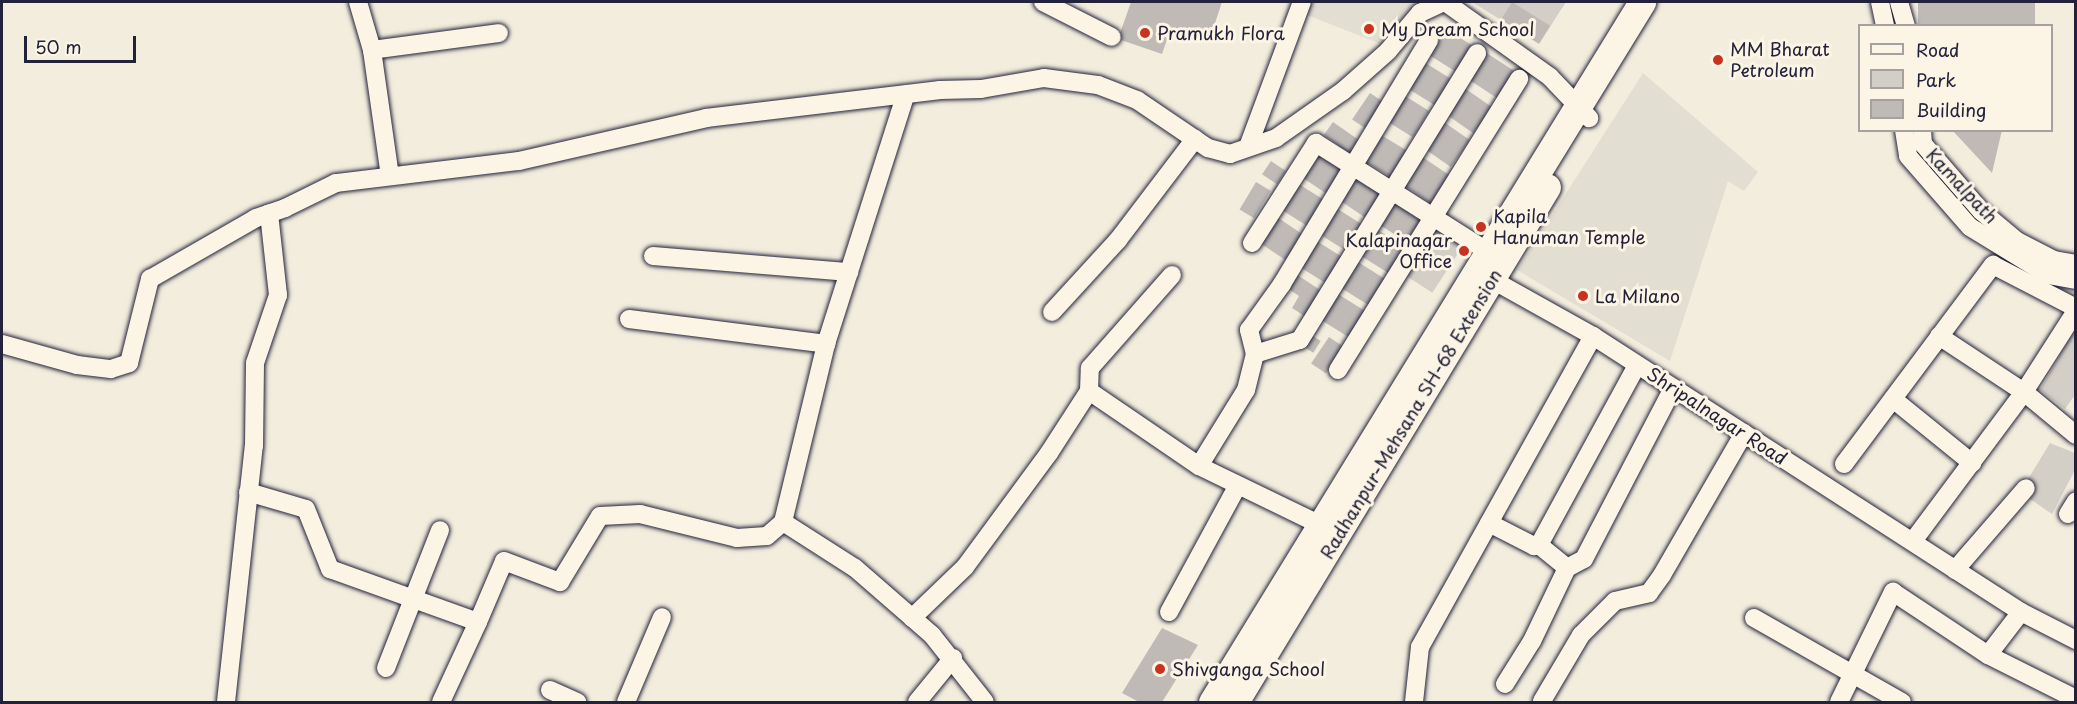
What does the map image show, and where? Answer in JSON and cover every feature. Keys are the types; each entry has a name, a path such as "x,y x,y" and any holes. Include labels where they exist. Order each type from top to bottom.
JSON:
{"highway":[{"path":"1583,111 1642,2"},
{"name":"Radhanpur-Mehsana SH-68 Extension","path":"1235,702 1330,529 1484,267 1583,111 1660,2"},
{"path":"1212,702 1330,529"}],"street":[{"path":"358,2 372,50 390,176"},
{"path":"1043,2 1112,37"},
{"path":"1248,147 1302,2"},
{"path":"2,344 77,365 111,369 129,363 150,279 269,213 336,183 519,161 706,118 906,94 981,89 1044,78 1098,85 1137,100 1208,148 1230,154 1276,138 1343,91 1388,51 1420,12 1444,2 1550,77 1583,111"},
{"path":"1880,2 1885,24"},
{"path":"1899,2 1905,24"},
{"path":"372,50 500,33"},
{"path":"1199,466 1246,390 1255,354 1249,330 1282,284 1429,40"},
{"path":"1255,354 1300,340 1477,53"},
{"path":"1338,370 1519,79"},
{"path":"441,702 504,561 560,582 600,516 640,514 737,538 767,536 783,522 826,344 906,94"},
{"path":"1904,132 1908,156 1970,227 2048,275 2076,280"},
{"name":"Kamalpath","path":"1922,132 1923,144 1981,212 2017,241 2054,260 2076,264"},
{"path":"1052,312 1118,240 1195,139"},
{"name":"Shripalnagar Road","path":"1252,243 1316,143 1432,218 1484,267 2021,612 2076,640"},
{"path":"226,702 254,446 255,363 278,295 269,213"},
{"path":"653,256 849,272"},
{"path":"1844,464 1993,265 2076,310 2024,392 1913,541"},
{"path":"912,618 965,567 1049,453 1089,390 1090,368 1095,360 1172,275"},
{"path":"628,319 826,344"},
{"path":"1414,702 1420,647 1593,336"},
{"path":"1940,336 2024,392 2075,433"},
{"path":"1539,545 1637,365"},
{"path":"1505,684 1532,641 1567,568 1584,558 1673,388"},
{"path":"1089,390 1199,466 1237,487 1330,529"},
{"path":"1893,399 1972,463"},
{"path":"1542,701 1581,635 1615,601 1649,592 1662,575 1744,433"},
{"path":"1169,612 1237,487"},
{"path":"1955,570 2025,488"},
{"path":"248,492 306,509 330,569 478,622"},
{"path":"783,522 855,568 912,618 953,658 985,702"},
{"path":"1489,523 1534,546 1539,545 1567,568"},
{"path":"386,668 440,530"},
{"path":"1839,702 1893,592 1988,655 2076,699"},
{"path":"1988,655 2021,612"},
{"path":"626,702 662,617"},
{"path":"1754,618 1852,676 1902,702"},
{"path":"917,702 953,658"},
{"path":"550,690 577,702"}],"shaded area":[{"name":"My Dream School","path":"1311,2 1420,2 1381,44 1307,15"},
{"path":"1643,73 1758,172 1744,191 1728,181 1670,361 1517,270"}],"green space":[{"path":"1472,2 1566,2 1539,44"},
{"path":"1434,226 1463,245 1432,293 1403,274"},
{"path":"2075,329 2075,395 2065,409 2040,390"},
{"path":"2050,443 2075,453 2075,470 2052,514 2020,492"}],"building":[{"name":"Pramukh Flora","path":"1131,2 1222,2 1209,41 1171,28 1162,54 1118,39"},
{"path":"1512,2 1550,26 1539,44 1501,20"},
{"path":"1918,2 2035,2 2035,24 1918,24"},
{"path":"1446,29 1473,46 1457,72 1430,55"},
{"path":"1485,52 1514,71 1497,98 1468,79"},
{"path":"1424,62 1451,79 1435,105 1408,88"},
{"path":"1463,87 1492,107 1473,133 1445,113"},
{"path":"1370,93 1385,103 1367,130 1352,120"},
{"path":"1402,94 1429,111 1413,137 1386,120"},
{"path":"1441,120 1470,140 1451,167 1422,147"},
{"path":"1333,122 1362,142 1352,155 1324,135"},
{"path":"1954,132 2002,132 1992,173"},
{"path":"1381,135 1409,152 1393,179 1365,162"},
{"path":"1317,150 1344,168 1326,194 1300,176"},
{"path":"1421,156 1451,176 1432,204 1402,184"},
{"path":"1271,161 1286,171 1277,184 1262,174"},
{"path":"1356,174 1383,192 1365,218 1339,200"},
{"path":"1256,182 1271,191 1254,218 1240,209"},
{"path":"1297,183 1324,200 1308,226 1281,209"},
{"path":"1397,199 1425,217 1408,243 1380,225"},
{"path":"1336,208 1363,225 1347,251 1320,234"},
{"path":"1277,217 1304,235 1286,261 1260,243"},
{"path":"1378,230 1405,247 1389,273 1362,256"},
{"path":"1315,240 1342,257 1326,283 1299,266"},
{"path":"1358,262 1385,279 1369,305 1342,288"},
{"path":"1296,274 1323,292 1306,317 1292,308 1299,296 1287,288"},
{"path":"1338,294 1365,311 1349,337 1322,320"},
{"path":"1308,333 1321,341 1313,353 1301,345"},
{"path":"1329,337 1344,347 1326,374 1311,364"},
{"name":"Shivganga School","path":"1162,628 1198,645 1162,702 1139,702 1122,693"}],"place":[{"name":"My Dream School","path":"1369,29"},
{"name":"Pramukh Flora","path":"1145,33"},
{"name":"MM Bharat Petroleum","path":"1718,60"},
{"name":"Kapila Hanuman Temple","path":"1481,227"},
{"name":"Kalapinagar Office","path":"1464,251"},
{"name":"La Milano","path":"1583,296"},
{"name":"Shivganga School","path":"1160,669"}]}
